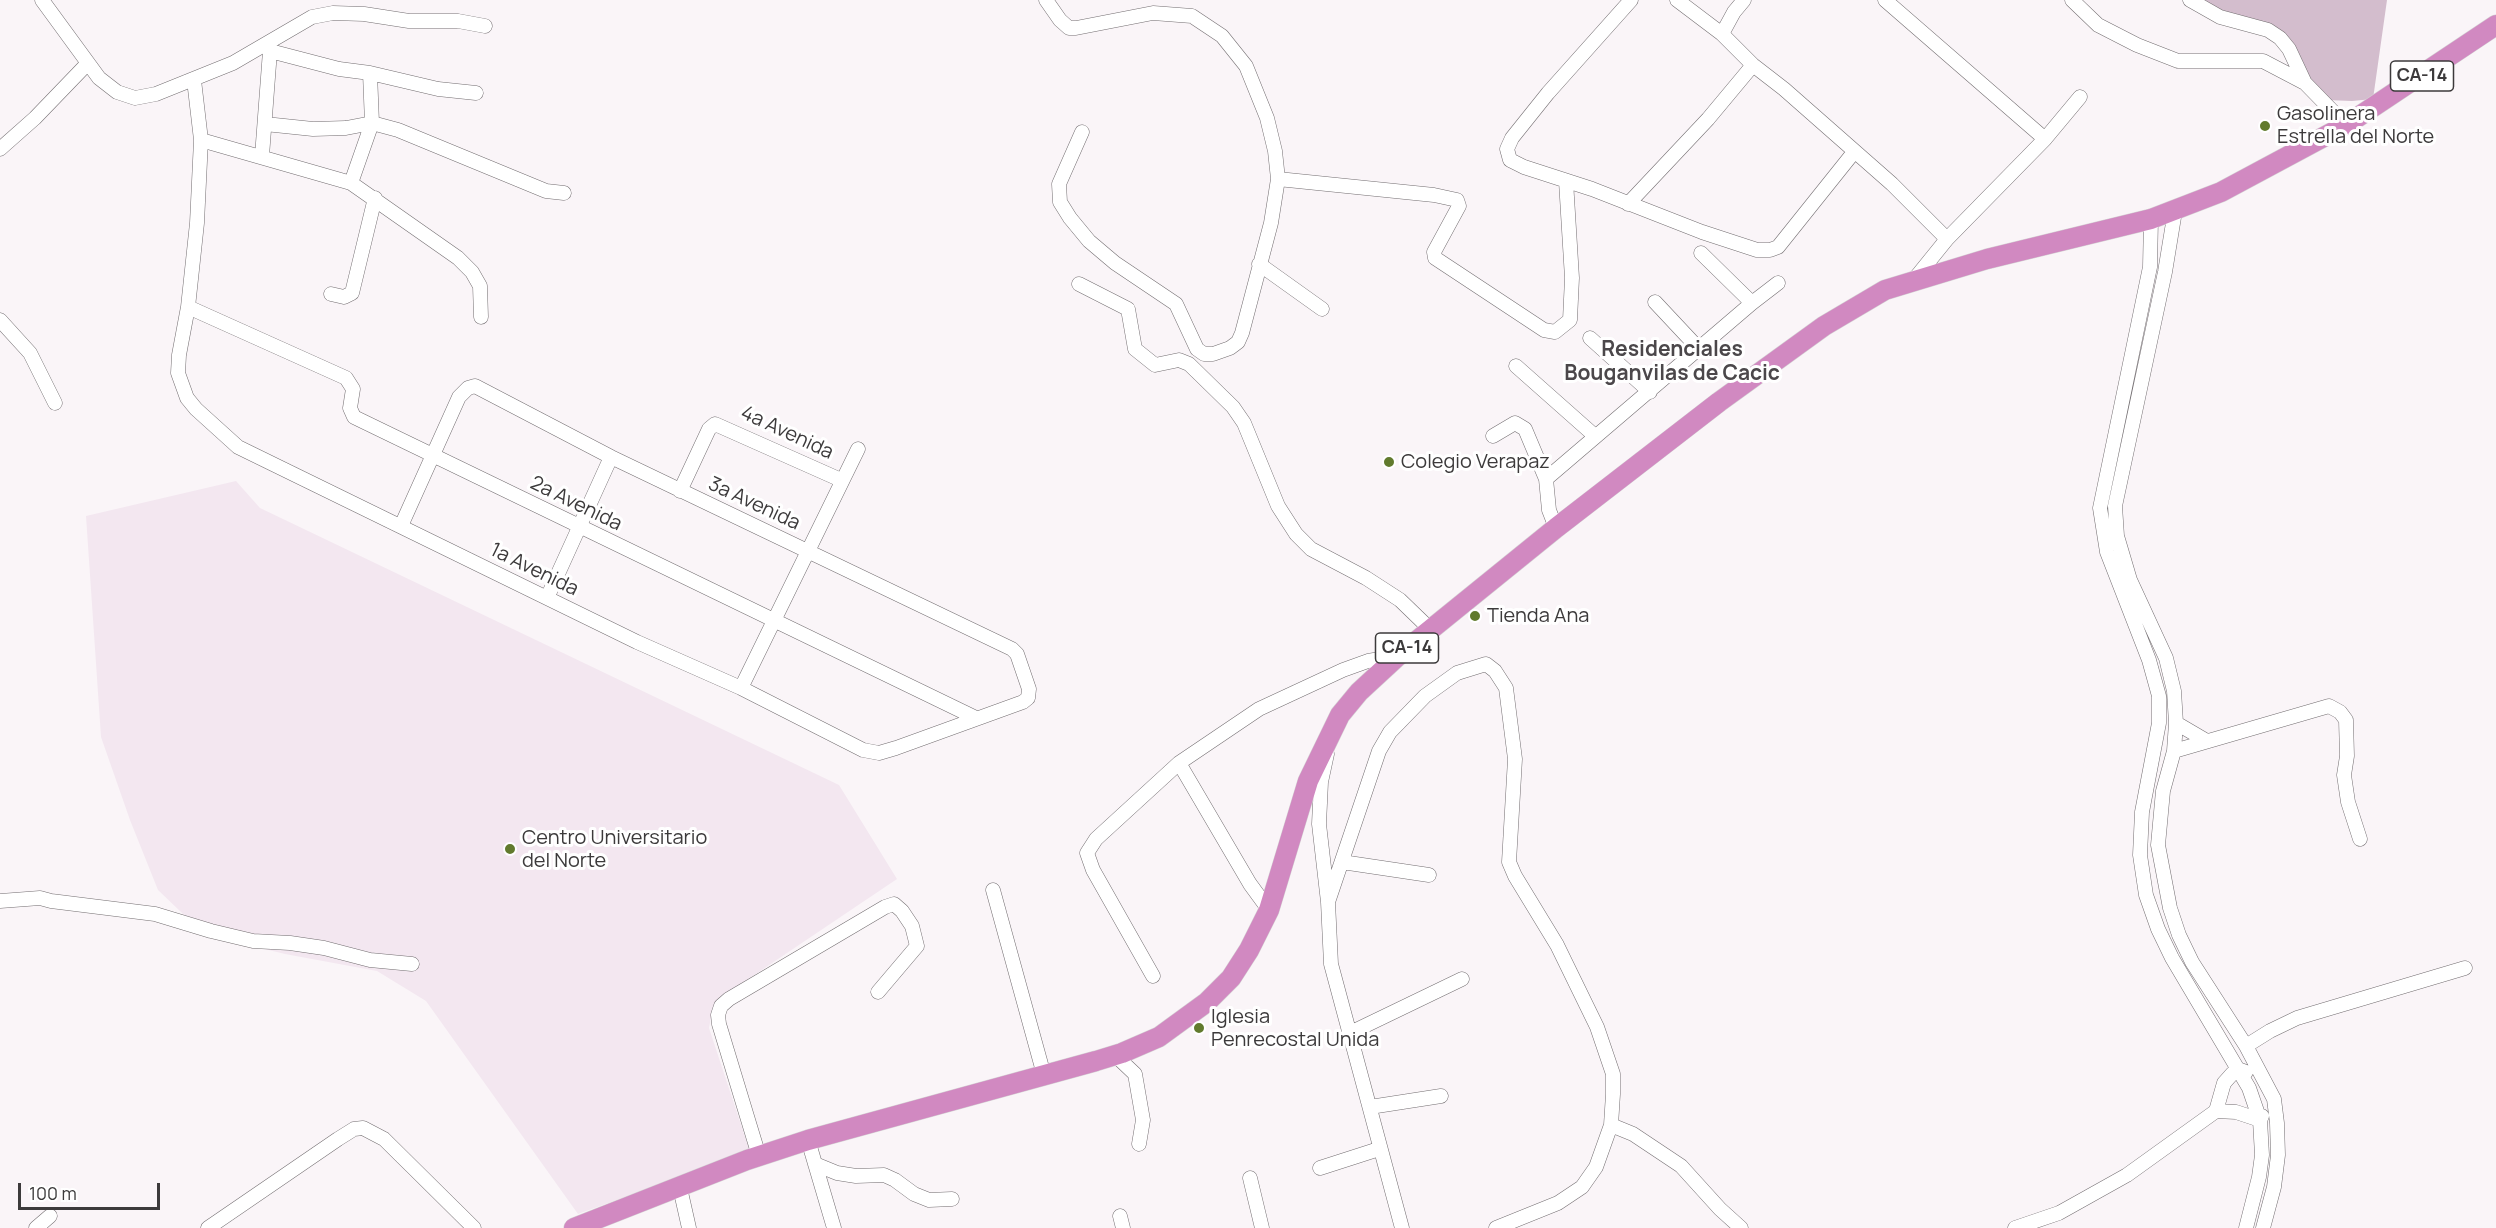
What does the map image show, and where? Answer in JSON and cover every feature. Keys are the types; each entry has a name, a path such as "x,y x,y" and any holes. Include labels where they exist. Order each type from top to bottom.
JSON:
{"highway":[{"name":"CA-14","path":"574,1228 759,1156 808,1140 1044,1076 1115,1055 1159,1037 1207,1002 1231,978 1249,950 1269,910 1308,781 1340,715 1353,700 1398,656 1431,629 1556,528 1719,402 1824,326 1876,295 1913,281 1987,259 2151,219 2221,192 2346,125 2496,25"}],"street":[{"path":"42,0 99,78 117,92 135,98 156,94 194,80 268,48 312,17 333,13 364,14 409,21 458,21 485,26"},
{"path":"1046,0 1060,20 1069,28 1153,13 1192,16 1222,36 1246,66 1263,108 1275,151 1278,179 1271,223 1258,264 1256,285 1238,342 1221,352 1204,354 1197,349 1176,304 1115,263 1089,241 1060,202 1059,184 1082,132"},
{"path":"1631,0 1548,93 1512,138 1507,149 1510,160 1757,250 1770,250 1778,247 1854,152"},
{"path":"1677,0 1722,34 1753,65 1784,89 1947,239"},
{"path":"1722,34 1734,12 1744,0"},
{"path":"1885,0 2045,140"},
{"path":"2072,0 2098,25 2137,45 2178,61 2263,61 2305,83 2346,125"},
{"path":"2190,0 2220,17 2268,30 2280,38 2289,49 2305,83"},
{"path":"268,48 339,69 370,73 438,89 476,93"},
{"path":"262,156 268,48"},
{"path":"0,149 35,118 88,63"},
{"path":"1628,204 1708,119 1753,65"},
{"path":"351,183 372,123 370,73"},
{"path":"188,307 197,223 201,140 194,80"},
{"path":"1913,281 1947,239 2045,140 2080,97"},
{"path":"265,124 313,129 346,128 372,123 398,130 546,191 564,193"},
{"path":"201,140 351,183 375,198 458,258 472,273 480,286 481,317"},
{"path":"1278,179 1434,195 1457,200 1459,206 1434,252 1435,258 1544,330 1555,332 1570,320 1572,278 1566,181"},
{"path":"331,294 344,297 352,293 375,198"},
{"path":"2175,211 2165,272 2115,506 2117,536 2130,580 2166,658 2174,691 2176,723 2174,751 2163,791 2158,845 2170,908 2179,935 2192,962 2246,1046 2274,1100 2278,1155 2274,1186 2263,1228"},
{"path":"2151,219 2150,267 2100,508 2107,552 2149,660 2159,696 2159,723 2142,812 2140,855 2146,895 2158,929 2172,958 2249,1088 2259,1120 2262,1155 2246,1228"},
{"path":"1701,253 1752,303"},
{"path":"1258,264 1322,309"},
{"path":"1546,479 1752,303 1779,283"},
{"path":"1079,285 1128,309 1135,349 1155,365 1179,360 1189,364 1233,407 1244,423 1278,507 1296,534 1311,549 1366,578 1400,600 1431,629"},
{"path":"1655,302 1699,350"},
{"name":"1a Avenida","path":"188,307 178,373 187,398 196,410 238,447 637,642 741,688 863,750 879,753 976,718"},
{"name":"2a Avenida","path":"188,307 346,378 353,389 350,408 354,417 976,718"},
{"path":"0,320 30,353 55,404"},
{"path":"1590,338 1650,392"},
{"path":"1516,366 1596,436"},
{"name":"3a Avenida","path":"432,455 459,397 468,388 476,386 680,491 1008,646 1017,654 1029,689 1028,698 1023,702 976,718"},
{"path":"1493,435 1515,423 1525,429 1546,479 1549,510 1556,528"},
{"name":"4a Avenida","path":"680,491 709,429 715,424 841,480"},
{"path":"741,688 858,449"},
{"path":"401,526 432,455"},
{"path":"547,598 611,457"},
{"path":"1153,976 1093,870 1087,853 1096,839 1179,763 1259,709 1342,670 1368,661 1398,656"},
{"path":"1328,902 1379,751 1390,732 1425,696 1457,673 1486,664 1496,671 1506,688 1515,759 1509,862 1515,876 1557,945 1597,1027 1613,1074 1611,1125 1596,1167 1582,1187 1558,1203 1496,1228"},
{"path":"2174,751 2205,740 2329,706 2340,712 2346,720 2348,732 2344,775 2348,802 2360,839"},
{"path":"2176,723 2205,740"},
{"path":"1331,737 1321,782 1319,824 1328,902 1331,964 1402,1228"},
{"path":"1179,763 1250,884 1269,910"},
{"path":"1342,862 1430,875"},
{"path":"0,890 6,900 40,898 155,914 253,941 290,943 324,948 370,960 412,964"},
{"path":"993,890 1044,1076"},
{"path":"759,1156 719,1024 719,1011 724,1002 885,907 894,904 902,911 912,927 917,946 878,992"},
{"path":"2246,1046 2297,1018 2465,968"},
{"path":"1350,1032 1462,979"},
{"path":"1115,1055 1135,1074 1143,1119 1139,1144"},
{"path":"2238,1069 2266,1083"},
{"path":"2015,1228 2059,1213 2127,1175 2216,1111 2224,1083 2238,1069"},
{"path":"1370,1107 1441,1096"},
{"path":"2259,1120 2274,1100"},
{"path":"2216,1111 2236,1112 2259,1120"},
{"path":"1611,1125 1633,1134 1681,1166 1720,1209 1741,1228"},
{"path":"208,1228 338,1139 363,1128 384,1139 474,1228"},
{"path":"808,1140 834,1228"},
{"path":"1320,1168 1379,1149"},
{"path":"815,1164 837,1173 856,1176 884,1175 914,1194 929,1200 952,1199"},
{"path":"1250,1178 1262,1228"},
{"path":"680,1188 689,1228"},
{"path":"36,1228 50,1216"}],"shaded area":[{"path":"2197,0 2387,0 2373,99 2326,100 2312,88 2298,51 2288,42"},
{"name":"Centro Universitario del Norte","path":"236,481 260,508 839,785 897,879 729,992 713,1007 709,1028 750,1152 578,1214 426,1001 377,971 285,954 204,934 158,890 130,820 101,737 86,516"}],"place":[{"name":"Gasolinera Estrella del Norte","path":"2265,126"},
{"name":"Colegio Verapaz","path":"1389,462"},
{"name":"Tienda Ana","path":"1475,616"},
{"name":"Centro Universitario del Norte","path":"510,849"},
{"name":"Iglesia Penrecostal Unida","path":"1199,1028"}],"district":[{"name":"Residenciales Bouganvilas de Cacic","path":"1672,362"}]}
